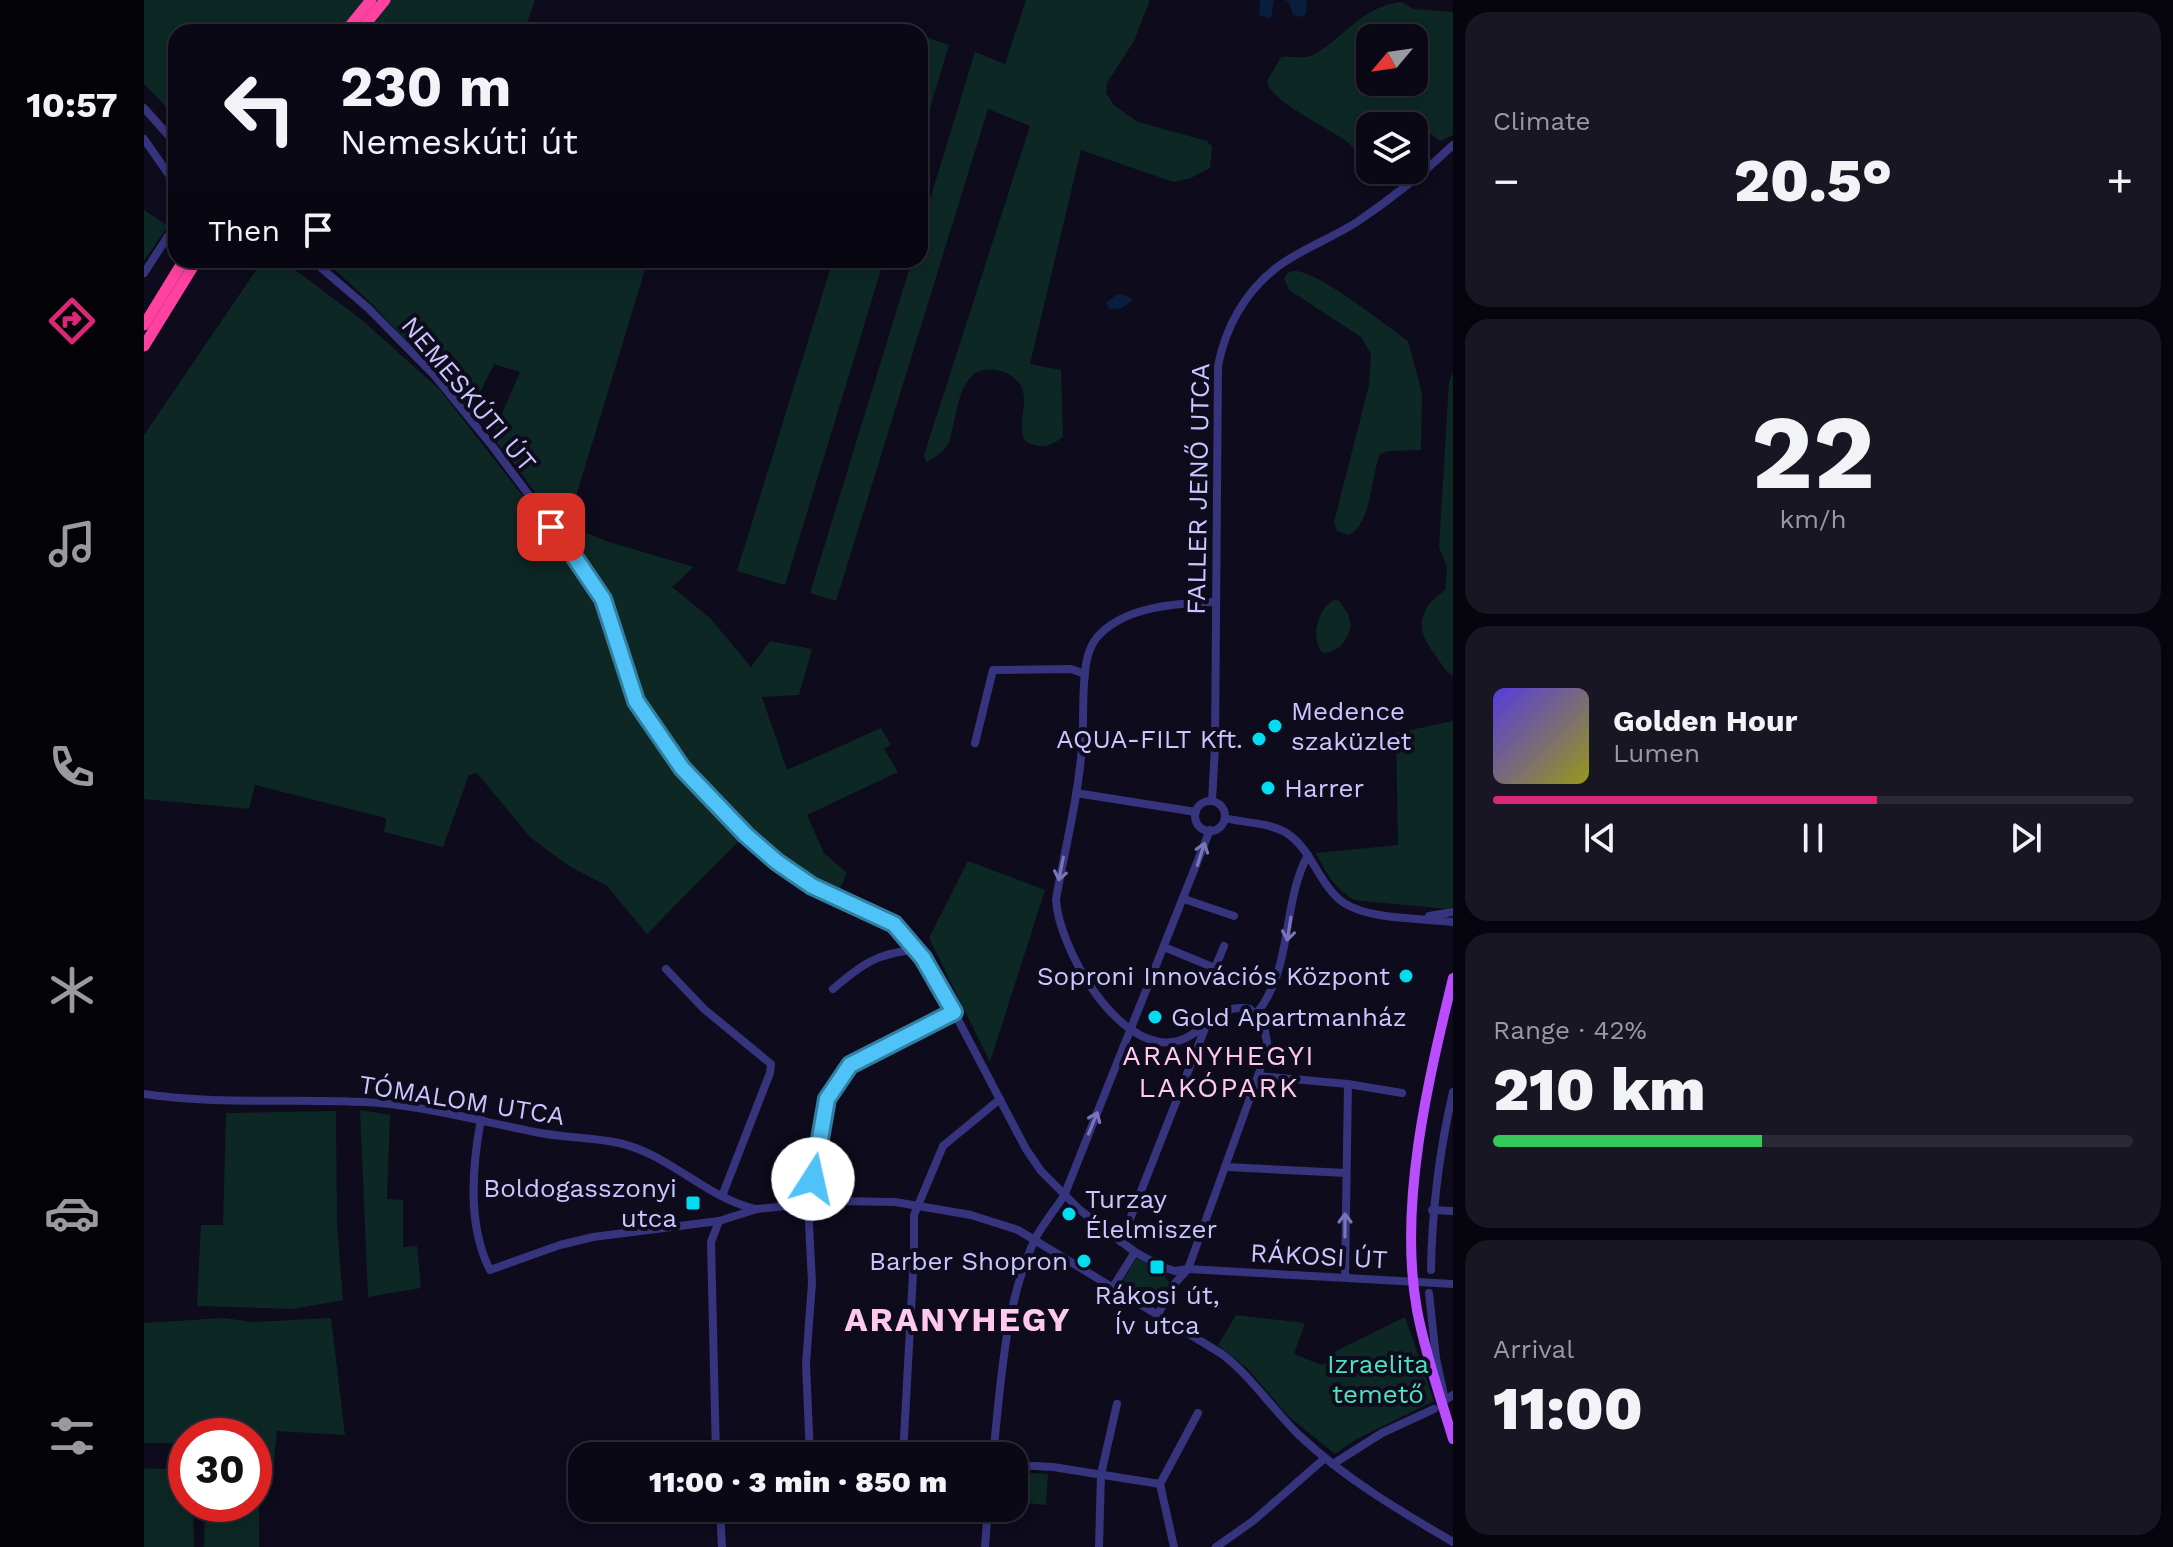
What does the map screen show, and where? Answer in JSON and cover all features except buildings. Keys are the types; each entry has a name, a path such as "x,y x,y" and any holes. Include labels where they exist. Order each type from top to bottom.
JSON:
{"highway":[{"path":"352,24 371,0"},
{"path":"366,24 385,0"},
{"path":"144,325 179,268"},
{"path":"144,346 192,268"}],"main road":[{"path":"1453,978 1416,1161 1412,1229 1413,1281 1423,1341 1453,1439"}],"street":[{"path":"144,108 168,135"},
{"path":"144,139 168,174"},
{"name":"FALLER JENŐ UTCA","path":"1212,801 1218,366 1227,330 1250,296 1277,268 1357,221 1418,179 1453,145"},
{"path":"144,273 168,236"},
{"name":"NEMESKÚTI ÚT","path":"321,268 368,308 435,376 567,546 603,599 636,701 682,768 746,835 777,862 825,893 887,920 917,950 954,1012 1026,1149 1064,1196"},
{"path":"1158,1314 1176,1282 1188,1269 1226,1167 1268,1048 1264,1026 1256,1014 1244,1008 1228,1008 1182,1040 1158,1043 1143,1039 1102,1001 1085,976 1070,950 1057,917 1056,899 1076,793 1082,748 1085,674 1092,644 1117,619 1151,610 1216,602"},
{"path":"975,743 993,670 1071,669 1085,674"},
{"path":"1076,793 1196,812"},
{"path":"1196,812 1204,803 1212,801 1220,805 1225,818"},
{"path":"1196,812 1198,825 1210,830 1218,828 1225,818"},
{"path":"1225,818 1268,825 1298,841 1331,890 1353,908 1420,918 1443,923 1453,929"},
{"path":"994,1442 1011,1320 1022,1274 1035,1241 1064,1196 1210,830"},
{"path":"1256,1014 1279,970 1299,872 1308,855"},
{"path":"1184,899 1234,916"},
{"path":"1420,918 1452,915"},
{"path":"1164,947 1215,968 1224,946"},
{"path":"833,989 875,958 891,952 917,950"},
{"path":"666,969 704,1009 771,1064 722,1196"},
{"path":"809,1442 806,1364 812,1283 808,1203 826,1105 844,1072 854,1061 954,1012"},
{"path":"1121,1242 1207,1023"},
{"path":"1259,1076 1348,1084 1402,1093"},
{"path":"1345,1277 1348,1084"},
{"path":"1431,1270 1432,1210 1453,1092"},
{"name":"TÓMALOM UTCA","path":"144,1094 230,1102 379,1103 481,1119 537,1133 625,1144 722,1196 757,1209"},
{"path":"904,1442 914,1215 943,1146 1000,1099"},
{"name":"TÓMALOM UTCA","path":"481,1119 474,1161 475,1200 480,1247 490,1270 560,1245 593,1237 719,1221 757,1209 808,1203 861,1201 917,1205 971,1215 1018,1230 1233,1363 1299,1435 1325,1458 1453,1542"},
{"path":"1226,1167 1346,1173"},
{"name":"RÁKOSI ÚT","path":"1064,1196 1135,1252 1175,1271 1188,1269 1453,1284"},
{"path":"1432,1210 1453,1211"},
{"path":"716,1442 711,1242 719,1221"},
{"path":"1113,1287 1135,1252"},
{"path":"1429,1293 1436,1358 1449,1398"},
{"path":"1099,1547 1101,1474 1117,1404"},
{"path":"1333,1464 1382,1433 1434,1409"},
{"path":"1174,1547 1160,1484 1198,1413"},
{"path":"1216,1547 1253,1521 1325,1458"},
{"path":"1028,1466 1160,1484"},
{"path":"721,1522 722,1547"},
{"path":"985,1547 987,1522"}],"green space":[{"path":"144,0 535,0 527,24 168,24 168,109 144,84"},
{"path":"1026,0 1150,0 1134,41 1107,83 1106,93 1114,105 1138,122 1207,141 1212,147 1210,168 1191,178 1173,182 1081,150 1030,364 1061,370 1063,437 1045,446 1025,441 1021,386 1007,373 982,370 966,384 947,445 926,462 924,455 1030,126 988,109 836,601 810,593 910,268 928,268 928,206 975,52 1005,64"},
{"path":"1402,2 1413,9 1453,12 1453,135 1440,141 1428,132 1428,112 1356,112 1356,151 1271,89 1267,81 1281,57 1313,55 1376,9"},
{"path":"928,38 949,45 928,115"},
{"path":"144,210 168,226 144,261"},
{"path":"258,268 293,268 362,320 440,390 569,555 608,619 627,694 660,749 743,837 647,934 607,886 569,866 531,838 477,773 469,775 443,847 384,832 386,818 255,785 249,809 144,799 144,435"},
{"path":"333,268 646,268 570,516 561,529 492,437 520,372 494,364 471,411 371,303"},
{"path":"831,268 882,268 785,585 737,571"},
{"path":"1287,273 1305,273 1335,289 1408,341 1422,393 1421,450 1380,454 1367,510 1357,529 1349,535 1337,531 1334,522 1369,385 1371,354 1361,337 1289,290 1284,279"},
{"path":"1453,372 1453,676 1424,637 1422,620 1429,605 1445,590 1447,567 1439,548 1449,382"},
{"path":"576,529 694,567 672,587 710,618 751,667 770,641 812,649 799,695 762,697 787,770 881,728 891,745 884,749 898,772 807,815 824,853 847,873 839,891 804,873 766,845 681,758 650,716 633,681 617,617 575,549"},
{"path":"1339,601 1348,614 1351,626 1342,645 1323,653 1317,640 1317,624 1328,604"},
{"path":"1453,721 1453,907 1447,909 1354,900 1331,880 1316,853 1398,845 1396,733"},
{"path":"968,861 1045,890 990,1062 929,938"},
{"path":"360,1110 390,1115 387,1199 403,1200 403,1247 417,1246 421,1288 368,1297"},
{"path":"336,1111 337,1226 343,1300 293,1309 197,1306 201,1225 223,1225 226,1113"},
{"path":"1137,1258 1164,1275 1170,1284 1157,1304 1150,1304 1120,1285"},
{"name":"Izraelita temető","path":"1236,1315 1305,1323 1294,1354 1322,1365 1334,1358 1332,1353 1405,1317 1434,1401 1355,1440 1335,1454 1288,1416 1249,1370 1218,1345"},
{"path":"223,1318 254,1322 331,1318 345,1435 277,1431 272,1472 272,1418 168,1418 168,1443 144,1443 144,1323"},
{"path":"144,1468 168,1469 168,1522 193,1522 194,1547 144,1547"},
{"path":"1028,1473 1048,1474 1046,1505 1028,1503"},
{"path":"205,1522 259,1522 259,1547 204,1547"}],"water":[{"path":"1260,0 1274,0 1271,19 1259,15"},
{"path":"1284,0 1307,0 1306,14 1302,17 1293,15 1289,2"},
{"path":"1117,294 1133,300 1122,308 1109,309 1106,303"}],"place":[{"name":"Medence szaküzlet","path":"1275,726"},
{"name":"AQUA-FILT Kft.","path":"1259,739"},
{"name":"Harrer","path":"1268,788"},
{"name":"Soproni Innovációs Központ","path":"1406,976"},
{"name":"Gold Apartmanház","path":"1155,1017"},
{"name":"Boldogasszonyi utca","path":"693,1203"},
{"name":"Turzay Élelmiszer","path":"1069,1214"},
{"name":"Barber Shopron","path":"1084,1261"},
{"name":"Rákosi út, Ív utca","path":"1157,1267"}],"district":[{"name":"ARANYHEGYI LAKÓPARK","path":"1219,1071"},
{"name":"ARANYHEGY","path":"958,1319"}],"route":[{"path":"551,527 603,599 626,678 636,701 682,768 746,835 796,876 839,900 894,924 923,958 954,1012 854,1061 844,1072 827,1099 813,1179"}]}
